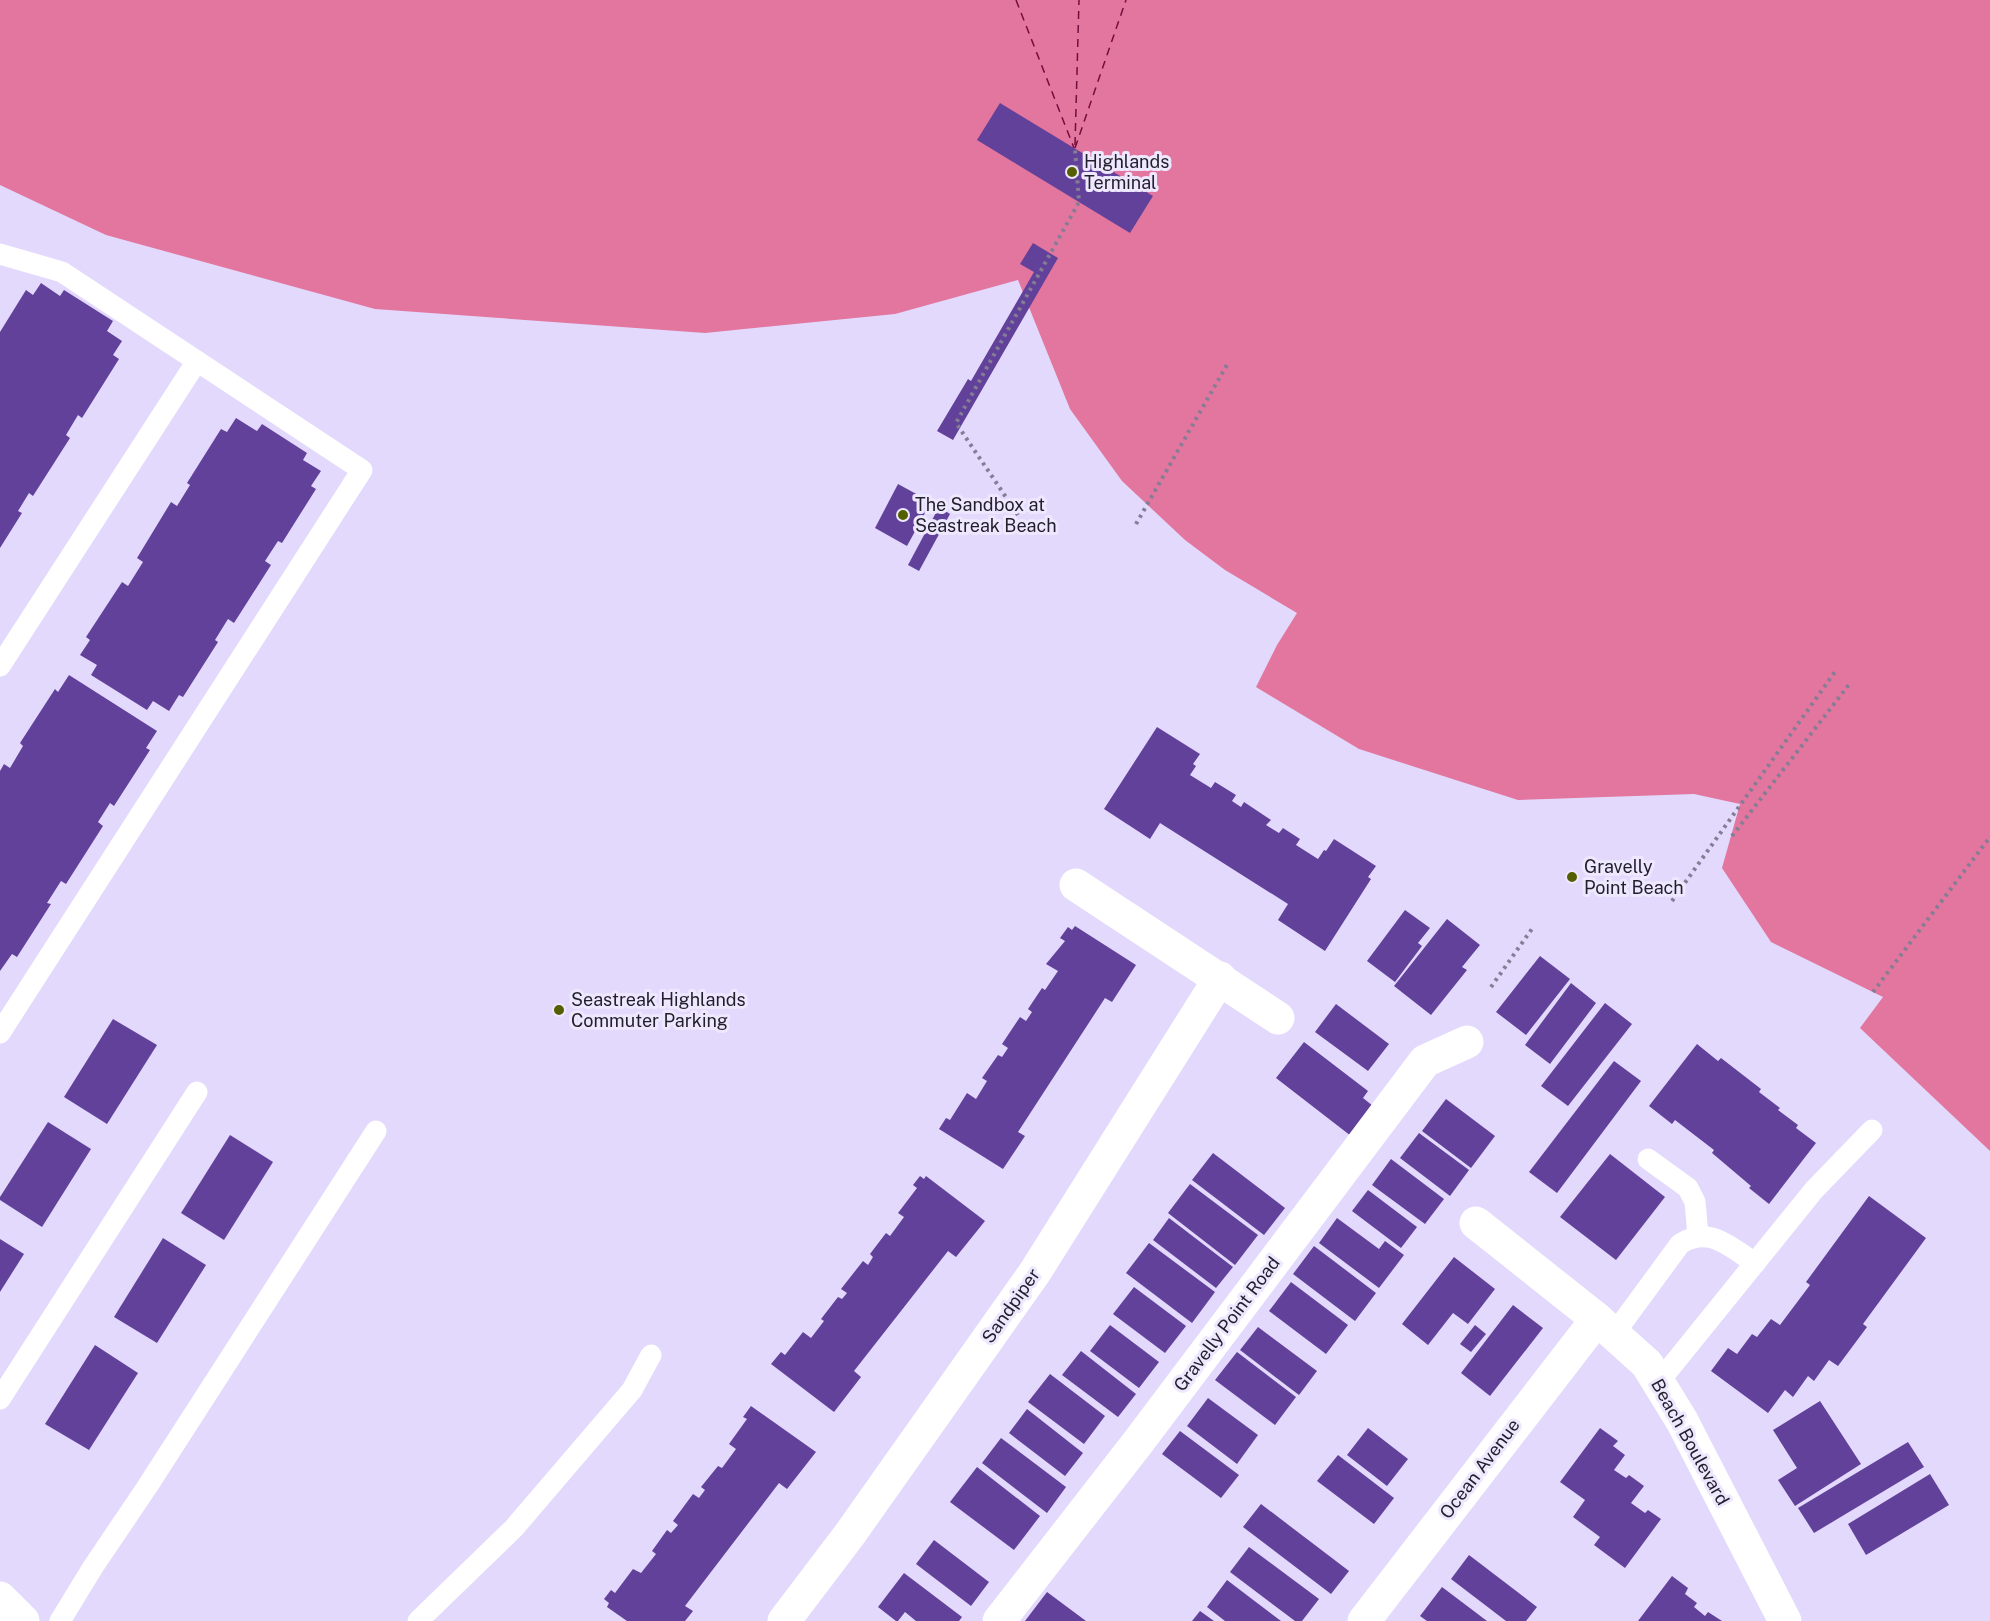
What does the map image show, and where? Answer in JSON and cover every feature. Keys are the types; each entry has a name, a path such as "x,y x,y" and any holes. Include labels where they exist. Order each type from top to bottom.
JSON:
{"street":[{"path":"1076,885 1278,1017"},
{"name":"Sandpiper","path":"784,1621 850,1534 1035,1272 1220,978"},
{"name":"Gravelly Point Road","path":"999,1621 1139,1441 1425,1061 1467,1042"},
{"name":"Beach Boulevard","path":"1476,1223 1605,1326 1647,1364 1682,1421 1785,1621"},
{"name":"Ocean Avenue","path":"1364,1621 1605,1326"},
{"path":"0,1598 23,1621"}],"lane":[{"path":"0,254 62,272 362,470 0,1033"},
{"path":"0,666 196,361"},
{"path":"0,1399 197,1092"},
{"path":"60,1621 376,1131"},
{"path":"1658,1383 1814,1190 1872,1131"},
{"path":"1648,1159 1688,1188 1695,1203 1698,1235"},
{"path":"1605,1326 1680,1244 1689,1238 1698,1235 1709,1236 1723,1242 1755,1263"},
{"path":"418,1621 514,1528 632,1390 651,1355"}],"path":[{"path":"1018,515 956,423 1078,201 1075,148"},
{"path":"1136,524 1228,363"},
{"path":"1672,902 1837,669"},
{"path":"1732,836 1851,682"},
{"path":"1873,992 1990,837"},
{"path":"1491,987 1534,926"}],"shaded area":[{"path":"0,0 1990,0 1990,1151 1860,1028 1883,997 1771,942 1722,868 1740,804 1694,794 1518,800 1359,749 1256,687 1277,645 1297,613 1225,570 1185,540 1122,481 1070,409 1018,280 895,314 705,333 375,309 106,235 0,185"}],"building":[{"name":"Highlands Terminal","path":"1000,103 1153,196 1130,233 977,140"},
{"path":"1033,243 1058,258 953,440 937,431 968,379 971,381 1034,272 1020,264"},
{"path":"41,283 60,296 64,290 113,321 107,331 122,341 113,355 119,359 82,418 78,415 66,435 70,438 33,496 29,493 18,511 22,513 0,548 0,332 26,290 33,295"},
{"path":"236,418 257,431 262,424 307,453 303,460 321,471 311,486 316,489 282,543 278,541 265,561 271,565 234,623 228,619 215,640 218,642 183,697 179,695 169,711 153,701 147,710 91,675 97,665 80,655 90,640 86,637 122,582 128,586 143,562 137,558 171,502 177,506 190,485 187,483 221,429 227,432"},
{"name":"The Sandbox at Seastreak Beach","path":"898,484 931,502 907,546 875,528"},
{"path":"939,507 950,514 919,571 908,565"},
{"path":"69,675 157,731 146,748 150,750 114,806 110,803 98,822 103,826 66,884 61,881 47,903 51,904 17,957 12,954 0,971 0,771 4,764 10,768 23,746 20,743 55,689 58,692"},
{"path":"1157,727 1200,754 1193,764 1196,766 1190,775 1211,788 1215,782 1236,795 1232,801 1241,807 1244,802 1271,820 1266,825 1279,833 1283,828 1300,839 1296,845 1318,859 1334,839 1376,866 1368,877 1371,879 1325,951 1278,920 1288,904 1160,823 1150,839 1104,809"},
{"path":"1405,910 1430,928 1418,943 1422,946 1395,982 1367,961"},
{"path":"1447,919 1480,945 1462,967 1467,970 1431,1015 1394,986"},
{"path":"1075,926 1136,965 1112,1002 1105,998 1018,1132 1025,1136 1003,1169 939,1129 946,1118 950,1120 967,1093 976,1099 987,1081 982,1078 998,1055 1002,1057 1008,1048 1002,1044 1020,1017 1026,1021 1032,1012 1028,1009 1042,988 1045,990 1058,971 1046,964 1065,941 1060,938 1068,927 1072,930"},
{"path":"1540,956 1570,979 1526,1035 1496,1012"},
{"path":"1571,983 1596,1003 1550,1064 1525,1045"},
{"path":"1605,1003 1632,1024 1568,1106 1541,1086"},
{"path":"1336,1004 1389,1044 1368,1071 1315,1032"},
{"path":"113,1019 157,1045 107,1124 64,1097"},
{"path":"1304,1042 1368,1091 1363,1098 1373,1106 1351,1136 1276,1078"},
{"path":"1697,1044 1718,1061 1721,1058 1761,1089 1759,1092 1798,1125 1796,1128 1816,1143 1769,1204 1712,1153 1714,1150 1675,1120 1672,1124 1649,1106"},
{"path":"1614,1061 1641,1081 1557,1193 1529,1172"},
{"path":"1446,1099 1495,1136 1471,1168 1422,1131"},
{"path":"48,1122 91,1149 42,1227 0,1200 0,1197"},
{"path":"1419,1133 1469,1170 1450,1196 1400,1158"},
{"path":"230,1135 273,1162 224,1240 181,1213"},
{"path":"1213,1153 1285,1208 1264,1235 1192,1180"},
{"path":"1610,1154 1665,1197 1616,1260 1560,1217"},
{"path":"1391,1159 1444,1199 1425,1224 1372,1185"},
{"path":"920,1176 924,1179 926,1176 985,1221 956,1257 948,1251 854,1371 861,1377 834,1412 771,1364 781,1352 785,1355 803,1332 811,1338 824,1321 821,1319 838,1297 842,1299 847,1293 841,1289 863,1261 868,1265 873,1257 870,1254 886,1233 890,1236 904,1217 898,1213 917,1188 913,1185"},
{"path":"1190,1184 1258,1235 1235,1265 1168,1213"},
{"path":"1368,1190 1417,1227 1401,1248 1352,1211"},
{"path":"1869,1196 1926,1238 1863,1324 1867,1327 1838,1366 1829,1360 1814,1381 1808,1376 1793,1397 1785,1390 1768,1413 1711,1371 1728,1348 1737,1354 1752,1334 1757,1337 1771,1319 1780,1325 1810,1285 1806,1282"},
{"path":"1169,1218 1233,1267 1216,1288 1153,1240"},
{"path":"1337,1218 1379,1249 1385,1241 1404,1255 1379,1288 1319,1243"},
{"path":"163,1238 206,1265 157,1343 114,1317"},
{"path":"0,1239 24,1254 0,1292"},
{"path":"1149,1243 1215,1292 1192,1323 1126,1273"},
{"path":"1314,1246 1376,1293 1355,1321 1293,1274"},
{"path":"1454,1257 1495,1289 1468,1324 1453,1313 1428,1345 1402,1324"},
{"path":"1291,1282 1348,1325 1326,1354 1269,1311"},
{"path":"1134,1287 1186,1326 1165,1353 1113,1314"},
{"path":"1513,1305 1543,1328 1490,1396 1461,1373"},
{"path":"1110,1325 1159,1362 1139,1388 1090,1351"},
{"path":"1475,1325 1486,1334 1471,1352 1460,1344"},
{"path":"1258,1327 1317,1371 1299,1395 1240,1350"},
{"path":"95,1345 138,1373 89,1450 45,1424"},
{"path":"1081,1351 1136,1394 1118,1417 1062,1375"},
{"path":"1237,1352 1296,1397 1275,1425 1215,1380"},
{"path":"1050,1374 1105,1416 1084,1444 1028,1402"},
{"path":"1208,1398 1258,1435 1237,1464 1187,1426"},
{"path":"1820,1401 1861,1464 1795,1506 1778,1480 1797,1468 1773,1430"},
{"path":"751,1406 816,1452 787,1489 779,1483 685,1606 693,1611 685,1621 627,1621 607,1607 609,1603 604,1599 611,1590 615,1593 633,1569 641,1573 656,1554 652,1551 667,1530 671,1533 678,1525 673,1521 693,1494 699,1498 705,1490 701,1487 718,1466 722,1468 736,1449 729,1444 747,1419 743,1417"},
{"path":"1027,1409 1083,1453 1065,1476 1009,1433"},
{"path":"1368,1428 1408,1459 1387,1486 1347,1455"},
{"path":"1600,1428 1618,1441 1613,1446 1625,1455 1614,1470 1626,1478 1629,1475 1644,1486 1631,1503 1645,1513 1648,1510 1661,1519 1625,1568 1594,1545 1600,1537 1573,1517 1585,1500 1560,1482"},
{"path":"1180,1431 1239,1475 1221,1498 1162,1454"},
{"path":"1001,1438 1066,1487 1047,1513 982,1463"},
{"path":"1908,1442 1924,1467 1814,1533 1798,1508"},
{"path":"1338,1455 1394,1498 1374,1524 1317,1481"},
{"path":"977,1467 1040,1516 1014,1550 950,1502"},
{"path":"1930,1474 1949,1505 1866,1555 1848,1524"},
{"path":"1261,1504 1349,1571 1331,1594 1243,1527"},
{"path":"934,1540 989,1582 971,1606 916,1564"},
{"path":"1249,1547 1319,1599 1302,1621 1295,1621 1230,1572"},
{"path":"1469,1555 1537,1607 1526,1621 1506,1621 1451,1579"},
{"path":"904,1573 962,1617 959,1621 916,1621 905,1612 896,1621 878,1607"},
{"path":"1672,1576 1688,1588 1685,1594 1697,1603 1694,1607 1705,1616 1708,1612 1722,1621 1638,1621"},
{"path":"1227,1580 1281,1621 1225,1621 1207,1607"},
{"path":"1442,1587 1487,1621 1427,1621 1420,1616"},
{"path":"1047,1592 1086,1621 1025,1621"},
{"path":"1200,1611 1214,1621 1192,1621"}],"ferry route":[{"path":"1016,0 1074,148"},
{"path":"1075,145 1079,0"},
{"path":"1075,148 1126,0"}],"place":[{"name":"Highlands Terminal","path":"1072,172"},
{"name":"The Sandbox at Seastreak Beach","path":"903,515"},
{"name":"Gravelly Point Beach","path":"1572,877"},
{"name":"Seastreak Highlands Commuter Parking","path":"559,1010"}]}
